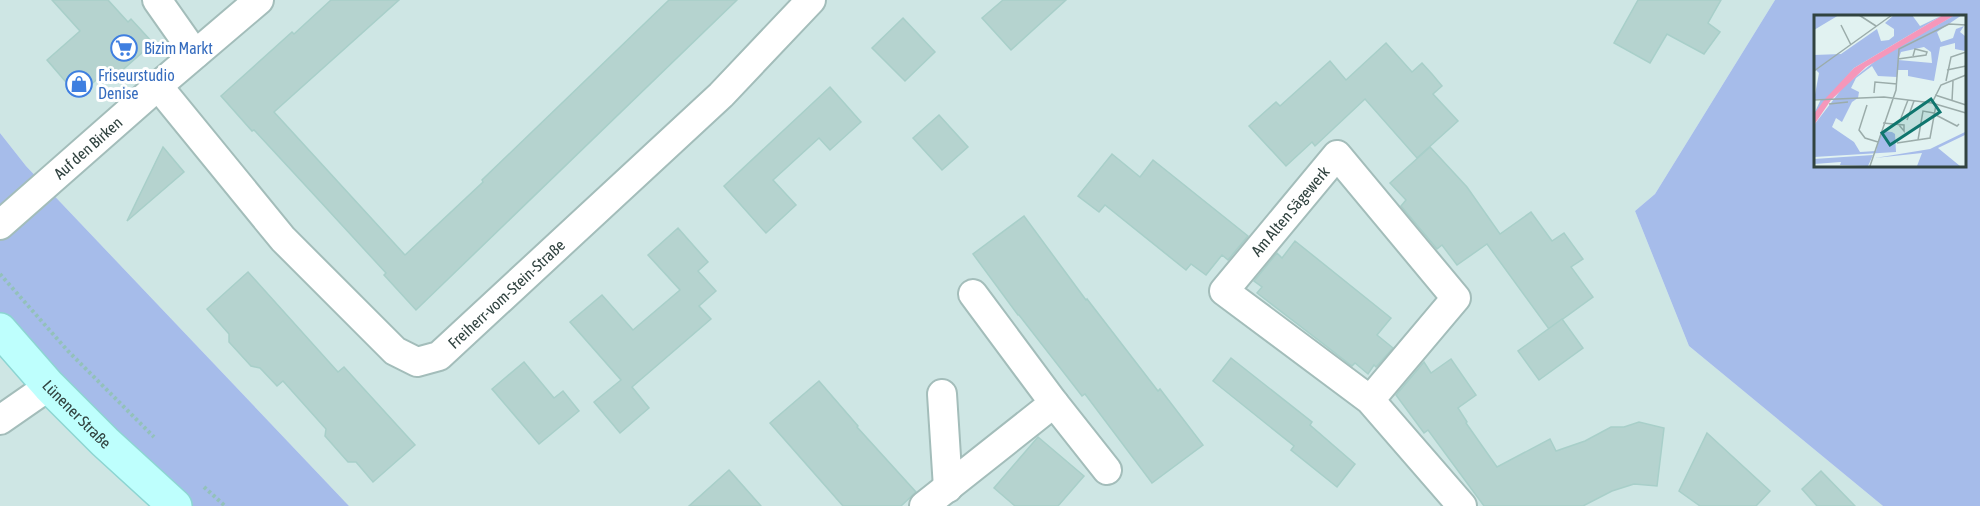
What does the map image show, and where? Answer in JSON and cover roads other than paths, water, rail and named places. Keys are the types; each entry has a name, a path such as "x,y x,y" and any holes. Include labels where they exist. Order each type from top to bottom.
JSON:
{"main road":[{"name":"Lünener Straße","path":"0,330 49,386 105,442 168,499"}],"street":[{"path":"157,0 195,54"},
{"name":"Auf den Birken","path":"0,225 259,0"},
{"name":"Freiherr-vom-Stein-Straße","path":"158,86 283,239 395,351 417,362 439,356 721,95 811,0"},
{"name":"Am Alten Sägewerk","path":"1370,400 1456,298 1338,155 1224,291 1370,400 1462,506"},
{"path":"973,294 1054,404 1107,471"},
{"path":"0,420 49,386"},
{"path":"942,394 948,488"},
{"path":"924,506 1054,404"}],"place":[{"name":"Bizim Markt","path":"124,48"},
{"name":"Friseurstudio Denise","path":"79,84"}]}
